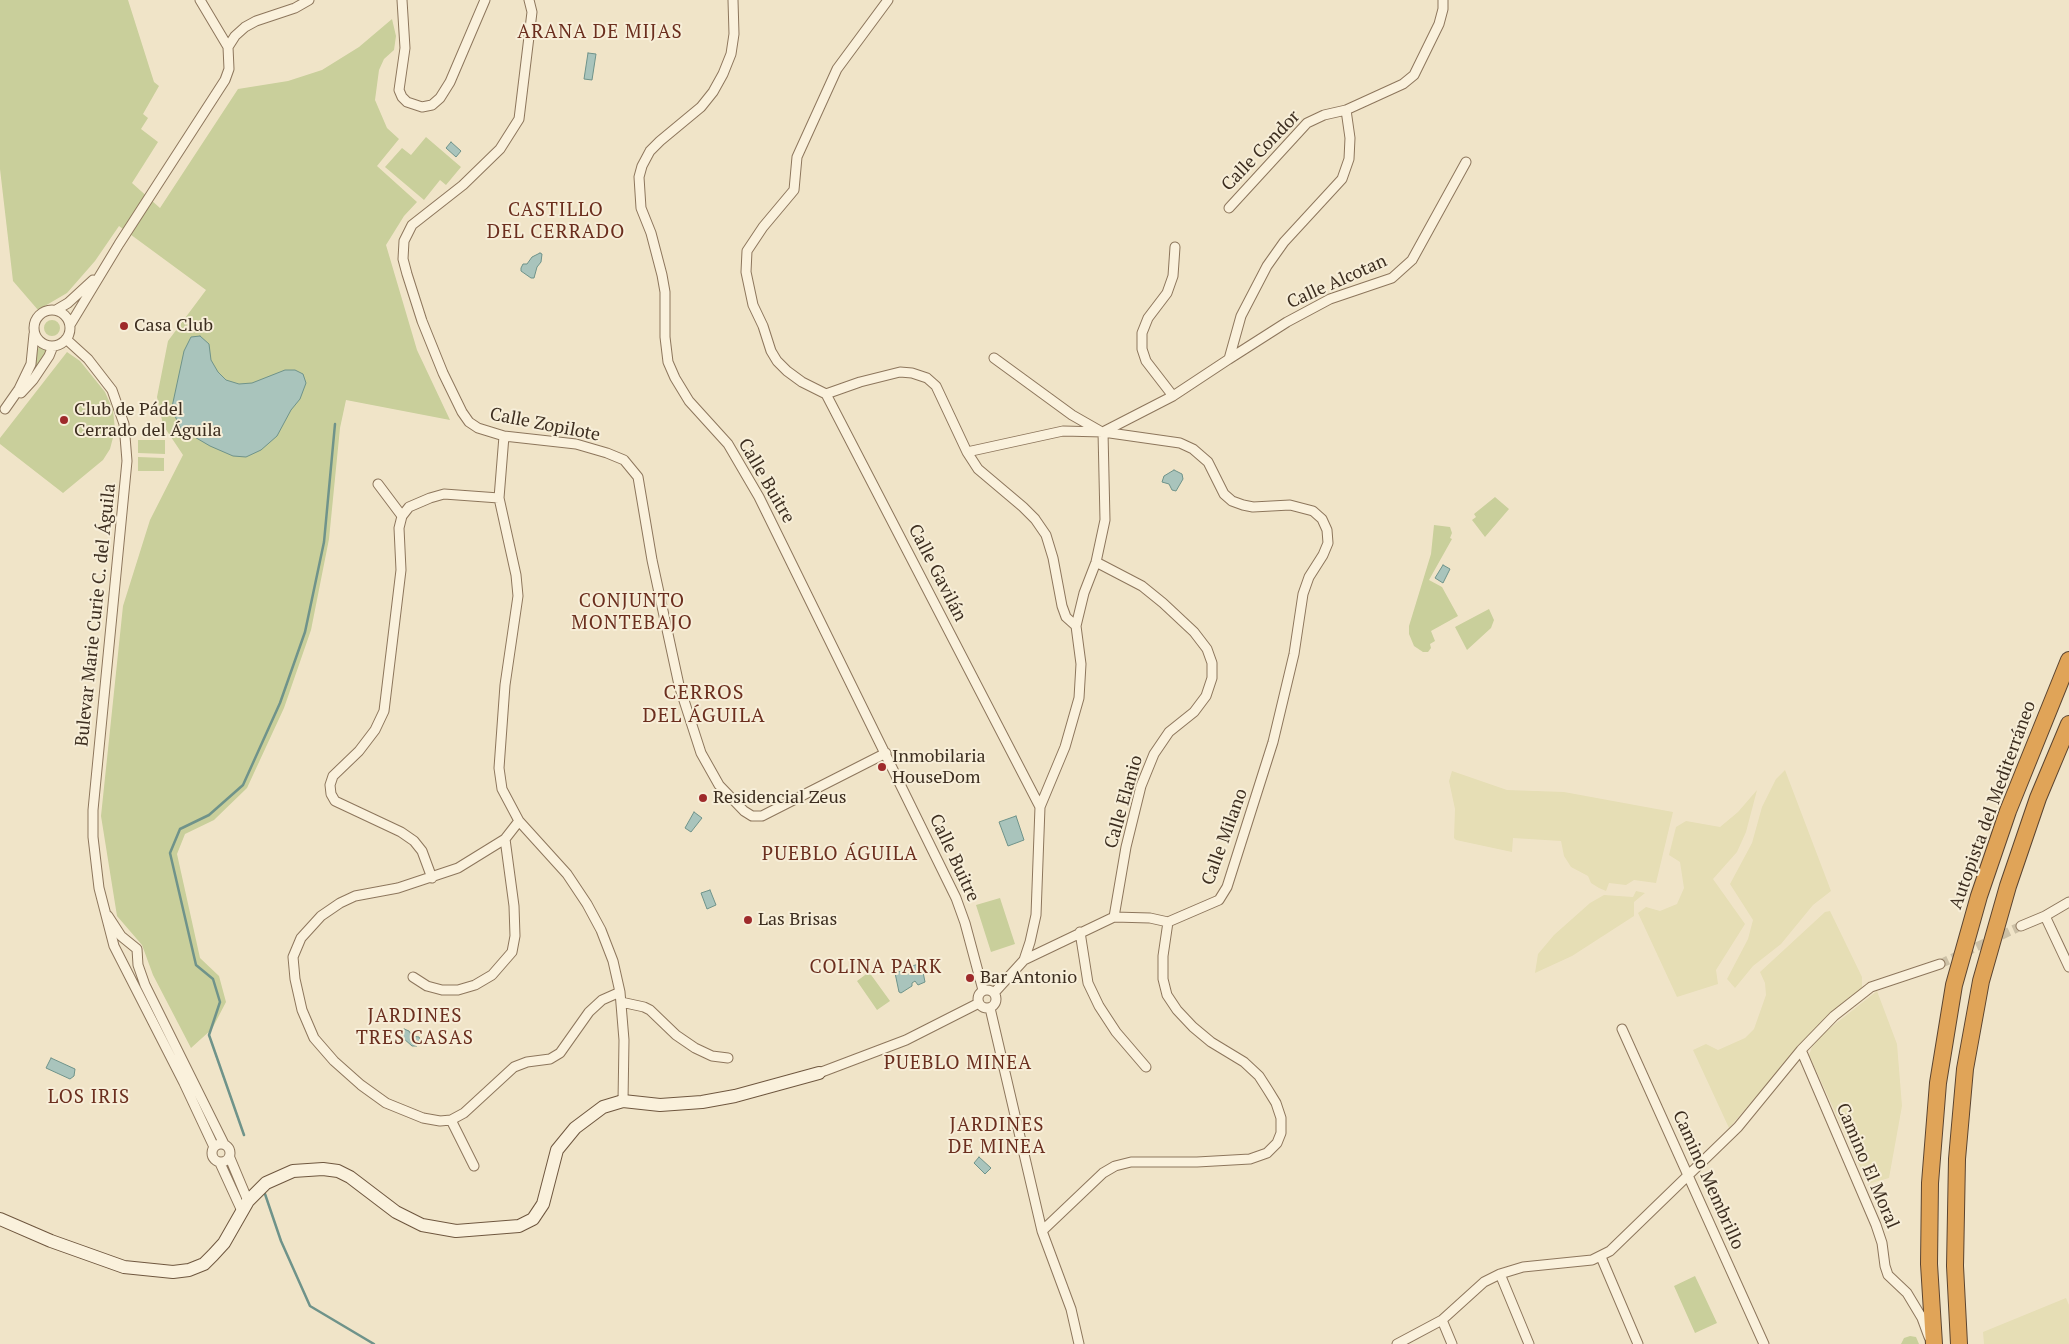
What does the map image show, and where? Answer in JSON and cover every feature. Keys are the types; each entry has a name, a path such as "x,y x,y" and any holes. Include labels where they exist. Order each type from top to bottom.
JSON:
{"highway":[{"name":"Autopista del Mediterráneo","path":"1933,1344 1929,1264 1930,1183 1938,1083 1954,985 1979,896 2008,811 2069,660"},
{"path":"1959,1344 1955,1266 1956,1159 1966,1069 1981,981 2008,886 2038,798 2069,724"}],"street":[{"path":"70,325 65,315 56,310 50,310 38,316 34,327 31,364 19,389 5,409 32,380 49,356 53,346 66,339 69,335 70,325 106,264 225,80 229,70 228,47 200,0"},
{"path":"228,47 235,36 250,24 295,8 309,0"},
{"path":"402,0 405,48 399,90 407,102 422,108 432,105 440,98 450,82 485,0"},
{"name":"Calle Zopilote","path":"529,0 532,12 519,119 500,149 464,184 412,225 407,232 403,250 407,274 422,321 443,373 462,412 469,422 478,428 504,436 576,444 607,453 624,460 638,477 652,560 680,685 701,753 719,784 744,811 752,816 762,816 886,753"},
{"name":"Calle Buitre","path":"733,0 734,34 731,54 723,74 713,92 701,107 660,141 650,152 642,166 639,177 641,208 654,242 665,292 665,337 668,362 689,401 728,444 743,468 886,753 956,898 968,931 983,990"},
{"path":"888,0 836,69 797,157 794,190 763,227 747,251 746,272 753,305 763,326 771,351 777,361 802,382 826,394 860,382 900,372 912,372 927,378 936,386 967,452 978,468 1023,507 1035,519 1046,535 1053,558 1062,606 1066,616 1076,626"},
{"name":"Calle Condor","path":"1229,208 1307,124 1324,115 1346,110 1403,84 1414,75 1439,24 1443,0"},
{"path":"1229,359 1240,316 1267,266 1284,242 1342,180 1349,158 1350,138 1346,110"},
{"name":"Calle Alcotan","path":"1102,432 1173,396 1287,322 1330,299 1392,278 1412,260 1466,162"},
{"path":"1173,396 1146,361 1142,349 1142,333 1148,318 1167,293 1173,276 1175,247"},
{"path":"56,310 86,288 106,264"},
{"path":"34,333 42,343 53,346"},
{"name":"Bulevar Marie Curie C. del Águila","path":"66,339 88,360 112,390 124,424 127,461 93,810 96,861 105,912 109,932 121,959 214,1147"},
{"path":"994,358 1072,415 1102,432"},
{"name":"Calle Gavilán","path":"826,394 1040,807"},
{"path":"967,452 1063,431 1102,432"},
{"path":"1024,960 1036,915 1040,807 1065,747 1079,698 1081,664 1076,626 1084,593 1096,562 1105,520 1102,432"},
{"name":"Calle Milano","path":"1102,432 1180,443 1193,449 1208,462 1224,494 1232,500 1242,505 1253,507 1290,504 1313,510 1322,519 1327,530 1328,543 1309,577 1303,594 1294,654 1273,742 1228,887 1219,900 1168,922"},
{"path":"504,436 499,498 516,575 518,596 505,684 499,768 502,789 519,821 567,874 587,904 601,930 613,961 620,997 624,1040 623,1101"},
{"path":"378,484 402,516"},
{"path":"432,878 422,850 414,841 401,832 335,802 331,794 330,785 333,776 359,751 375,730 384,711 401,570 399,528 402,516 409,507 444,494 499,498"},
{"name":"Calle Elanio","path":"1096,562 1142,586 1163,603 1194,632 1207,649 1212,663 1212,678 1206,696 1194,712 1168,732 1154,754 1144,778 1126,847 1114,917"},
{"path":"519,821 505,839 458,868 398,888 355,896 340,903 321,916 302,938 293,957 295,979 302,1010 314,1038 334,1061 361,1085 386,1103 408,1113 440,1121 450,1120 464,1113 514,1068 527,1062 550,1059 560,1053 589,1012 602,1000 620,997 650,1010 676,1035 695,1048 712,1056 728,1058"},
{"path":"413,977 427,986 442,990 458,990 476,984 492,975 512,952 515,936 514,906 505,839"},
{"path":"2021,926 2045,916 2069,902"},
{"name":"Bulevar Marie Curie C. del Águila","path":"105,912 121,936 137,949 138,965 145,985 224,1144"},
{"path":"2045,916 2069,967"},
{"path":"994,993 1024,960 1114,917 1150,918 1168,922 1163,956 1163,979 1167,995 1177,1010 1194,1028 1244,1062 1259,1076 1276,1103 1281,1118 1281,1132 1277,1143 1266,1153 1250,1159 1197,1162 1131,1162 1116,1166 1103,1173 1042,1231"},
{"path":"1080,932 1088,983 1098,1006 1116,1032 1146,1068"},
{"path":"134,945 128,944 123,946 121,959 131,963 138,956"},
{"path":"1397,1344 1442,1320 1484,1282 1500,1274 1516,1269 1582,1262 1601,1257 1617,1245 1738,1127 1800,1050 1834,1016 1871,987 1921,972 1940,964"},
{"path":"983,990 989,990 994,993 996,1001 990,1008 983,1007 979,1003 978,997 983,990"},
{"path":"0,1219 51,1241 124,1267 173,1272 204,1264 213,1256 224,1243 245,1206 261,1187 293,1171 323,1169 338,1171 350,1177 396,1212 422,1225 456,1231 519,1226 533,1218 543,1204 557,1150 575,1128 603,1107 623,1101 660,1106 702,1102 736,1096 819,1073 906,1040 979,1003"},
{"path":"990,1008 1042,1231 1071,1309 1079,1344"},
{"name":"Camino Membrillo","path":"1622,1029 1764,1344"},
{"name":"Camino El Moral","path":"1800,1050 1876,1225 1882,1243 1888,1275 1907,1293 1922,1318 1933,1344"},
{"path":"450,1120 474,1166"},
{"path":"220,1144 224,1144 230,1150 230,1158 245,1206 220,1163 213,1157 214,1147 220,1144"},
{"path":"220,1163 230,1158"},
{"path":"1601,1257 1638,1344"},
{"path":"1500,1274 1529,1344"},
{"path":"1442,1320 1452,1344"}],"shaded area":[{"path":"1785,770 1831,891 1813,905 1781,944 1753,966 1735,988 1727,979 1748,939 1753,920 1730,884 1752,843 1762,807 1776,779"},
{"path":"1452,771 1507,790 1564,792 1673,812 1656,883 1634,880 1626,885 1609,883 1606,891 1599,888 1591,883 1588,876 1571,867 1564,856 1561,841 1513,838 1512,852 1456,840 1454,838 1455,809 1449,781"},
{"path":"1757,790 1746,832 1737,852 1713,879 1745,924 1716,970 1718,984 1677,997 1638,913 1646,907 1660,911 1677,904 1684,888 1680,862 1669,855 1676,827 1686,821 1720,827 1738,812"},
{"path":"1636,891 1645,893 1634,902 1634,916 1572,956 1535,973 1538,954 1554,935 1590,903 1604,895 1633,897"},
{"path":"1830,911 1862,977 1862,988 1839,1006 1805,1039 1729,1128 1693,1050 1706,1044 1718,1050 1745,1038 1754,1029 1766,995 1765,983 1760,972 1825,912"},
{"path":"1877,991 1897,1044 1902,1106 1889,1178 1868,1184 1809,1055 1812,1047 1825,1032"},
{"path":"2066,1298 2069,1305 2069,1344 1984,1344 1983,1332"}],"green space":[{"path":"0,0 128,0 154,82 159,86 143,114 148,118 141,129 158,142 132,183 160,208 238,89 288,81 322,70 359,47 392,19 396,36 394,50 384,59 379,70 375,100 387,128 399,139 377,166 417,202 404,216 386,245 417,350 450,420 346,400 340,428 329,539 311,630 284,708 247,788 214,820 185,834 177,854 200,958 219,976 226,1002 212,1029 191,1048 153,975 142,945 117,916 101,816 123,606 150,520 183,455 163,425 157,397 168,341 206,290 119,226 95,261 67,293 38,310 13,281 0,169"},
{"path":"426,137 461,167 446,185 440,180 424,200 385,167 402,148 411,155"},
{"path":"52,320 60,328 52,336 44,328"},
{"path":"39,345 50,350 23,387 34,366"},
{"name":"Club de Pádel Cerrado del Águila","path":"67,352 80,361 105,392 113,410 115,430 110,449 103,460 63,493 0,444 0,438"},
{"path":"138,440 165,440 165,454 138,453"},
{"path":"138,457 164,458 164,471 138,471"},
{"path":"1495,497 1509,509 1485,537 1472,520 1476,517 1474,514"},
{"path":"1434,525 1450,527 1452,533 1450,538 1452,539 1429,580 1442,587 1458,616 1431,631 1435,641 1430,644 1431,648 1428,652 1423,652 1414,646 1409,634 1409,626 1431,554"},
{"path":"1489,609 1494,620 1491,628 1467,650 1455,627"},
{"path":"1000,898 1015,944 991,952 976,905"},
{"path":"869,972 890,1001 877,1010 857,981"},
{"path":"1695,1276 1717,1323 1695,1333 1674,1286"},
{"path":"1916,1337 1919,1344 1901,1344 1904,1338"}],"water":[{"path":"588,53 596,54 592,80 584,79"},
{"path":"451,142 461,151 456,157 446,148"},
{"path":"540,253 542,254 541,262 537,267 534,278 531,278 521,271 521,268 523,264 527,264 532,257"},
{"path":"200,336 209,344 211,360 218,372 226,380 239,384 252,383 285,370 295,370 303,374 306,383 300,399 291,410 277,436 261,450 246,457 233,456 210,446 181,429 175,416 172,407 184,351 191,337"},
{"path":"1174,470 1182,474 1183,479 1176,491 1172,490 1169,484 1162,482 1164,476"},
{"path":"1443,565 1450,569 1443,583 1435,578"},
{"path":"694,812 702,818 691,832 685,828"},
{"path":"1016,816 1024,840 1008,846 999,822"},
{"path":"710,890 716,905 707,909 701,893"},
{"path":"919,964 922,967 925,982 918,985 915,981 912,983 912,986 901,993 899,992 895,973 902,971 909,974 912,966"},
{"path":"404,1029 409,1031 412,1036 419,1037 421,1041 417,1046 412,1046 403,1038 401,1034"},
{"path":"51,1058 75,1069 74,1076 70,1079 46,1068"},
{"path":"979,1157 991,1168 985,1174 974,1163"}],"waterway":[{"path":"244,1135 209,1035 220,1002 213,979 196,965 170,853 180,829 209,815 243,785 280,703 305,632 324,542 335,424"},
{"path":"265,1194 281,1241 310,1306 374,1344"}],"tunnel":[{"path":"1940,964 2021,926"}],"place":[{"name":"Casa Club","path":"124,326"},
{"name":"Club de Pádel Cerrado del Águila","path":"64,420"},
{"name":"Inmobilaria HouseDom","path":"882,767"},
{"name":"Residencial Zeus","path":"703,798"},
{"name":"Las Brisas","path":"748,920"},
{"name":"Bar Antonio","path":"970,978"}],"district":[{"name":"ARANA DE MIJAS","path":"600,33"},
{"name":"CASTILLO DEL CERRADO","path":"556,222"},
{"name":"CONJUNTO MONTEBAJO","path":"632,613"},
{"name":"CERROS DEL ÁGUILA","path":"704,704"},
{"name":"PUEBLO ÁGUILA","path":"840,855"},
{"name":"COLINA PARK","path":"876,968"},
{"name":"JARDINES TRES CASAS","path":"415,1028"},
{"name":"PUEBLO MINEA","path":"958,1064"},
{"name":"LOS IRIS","path":"89,1098"},
{"name":"JARDINES DE MINEA","path":"997,1137"}]}
